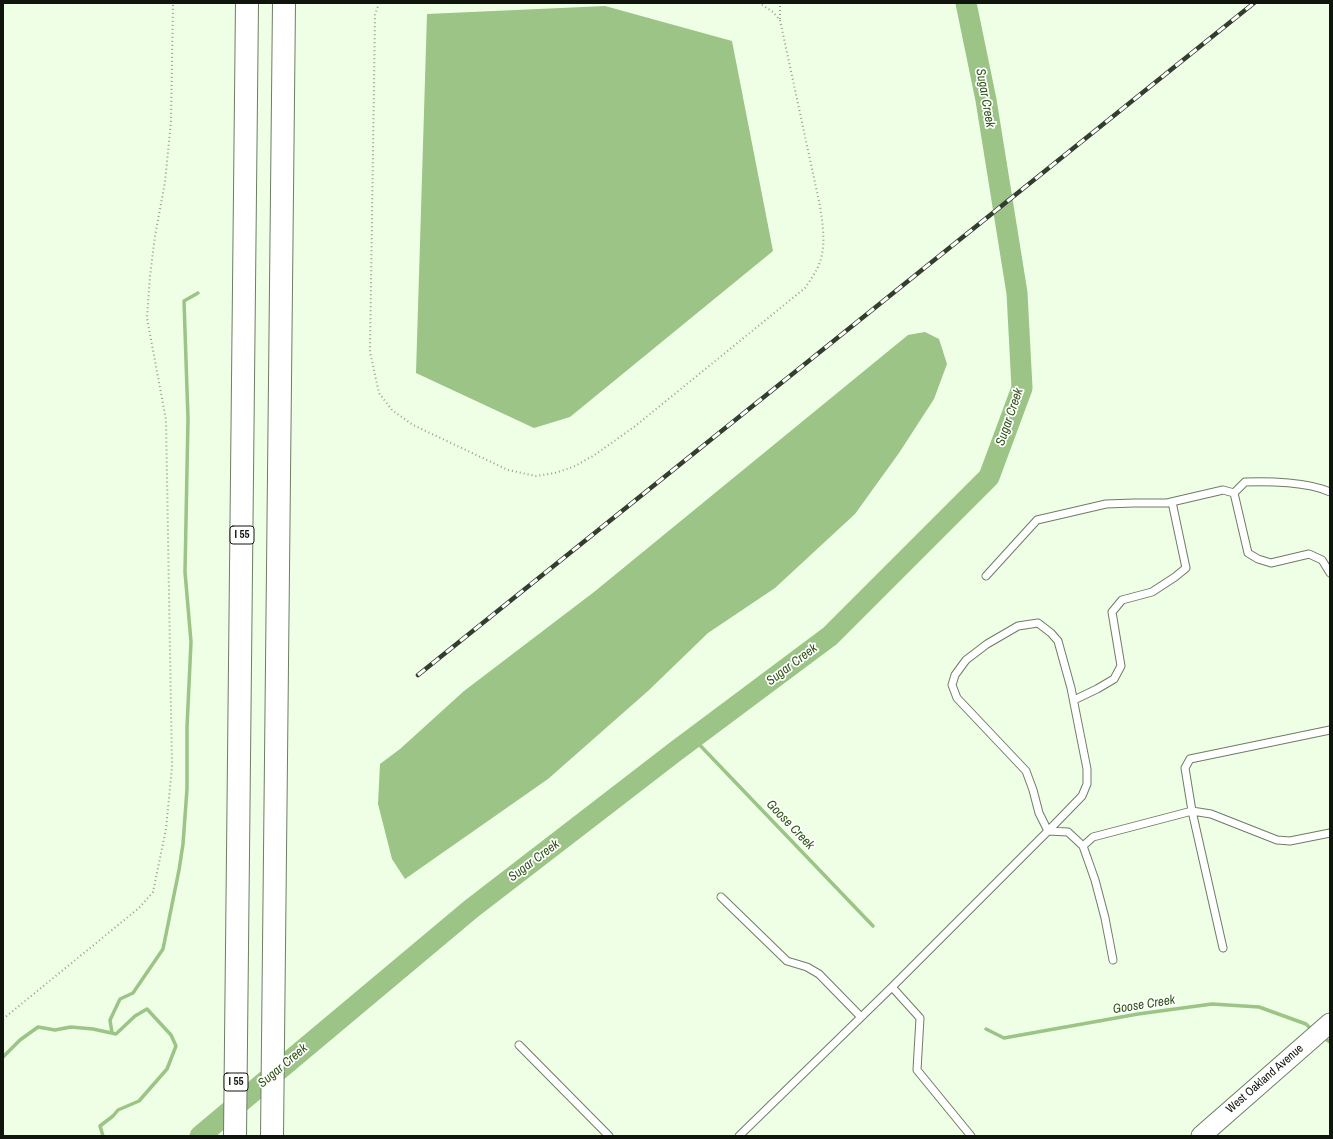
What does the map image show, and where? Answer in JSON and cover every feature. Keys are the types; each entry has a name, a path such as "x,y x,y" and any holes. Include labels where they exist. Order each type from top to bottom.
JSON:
{"highway":[{"name":"I 55","path":"235,1136 247,3"},
{"path":"272,1136 284,3"}],"main road":[{"name":"West Oakland Avenue","path":"1201,1136 1330,1023"}],"lane":[{"path":"1234,493 1245,482 1265,481 1320,487 1330,492"},
{"path":"986,576 1037,520 1106,504 1167,503 1223,490 1234,493"},
{"path":"1234,493 1248,553 1258,559 1271,563 1309,554 1322,560 1330,573"},
{"path":"1074,700 1114,679 1122,666 1112,612 1122,600 1152,592 1186,568 1172,502"},
{"path":"739,1136 892,987 1048,831 1082,796 1087,784 1087,769 1074,700 1058,642 1051,633 1038,624 1018,626 987,644 966,660 955,675 952,685 957,698 1026,771 1039,813 1048,831"},
{"path":"1223,948 1192,810 1185,768 1190,759 1330,730"},
{"path":"1083,846 1094,837 1192,810 1211,814 1277,840 1290,841 1330,833"},
{"path":"1048,831 1068,832 1083,846 1095,880 1105,918 1113,960"},
{"path":"721,897 787,961 819,974 861,1017"},
{"path":"892,987 920,1018 917,1070 971,1136"},
{"path":"519,1045 609,1136"}],"path":[{"path":"3,1019 139,908 153,892 166,829 172,767 166,420 147,318 155,236 165,182 172,122 172,3"},
{"path":"379,3 375,15 370,352 379,393 392,410 413,425 508,470 536,476 555,473 573,467 593,456 634,427 805,288 818,269 823,250 823,231 820,206 780,20 780,3"},
{"path":"759,3 773,12 780,20"}],"shaded area":[{"path":"605,6 732,41 773,251 570,417 534,428 416,373 427,14"},
{"path":"925,332 939,339 947,364 934,399 899,453 855,514 775,588 708,633 648,691 548,779 405,879 392,859 378,804 380,764 400,749 464,691 594,592 908,335"}],"waterway":[{"name":"Sugar Creek","path":"200,1136 471,909 676,751 830,636 989,477 1022,388 1017,293 986,100 966,3"},
{"path":"112,1033 110,1020 120,999 133,993 163,949 183,844 187,789 187,727 191,642 185,572 188,419 184,301 198,293"},
{"name":"Goose Creek","path":"693,738 873,926"},
{"name":"Goose Creek","path":"986,1029 1004,1038 1138,1014 1212,1004 1259,1007 1306,1024 1309,1027"},
{"path":"3,1057 20,1040 38,1027 55,1030 71,1027 93,1029 116,1034 135,1016 147,1009 171,1035 176,1046 167,1069 139,1101 118,1110 100,1126 103,1136"}],"railway":[{"path":"418,675 1254,3"}]}
